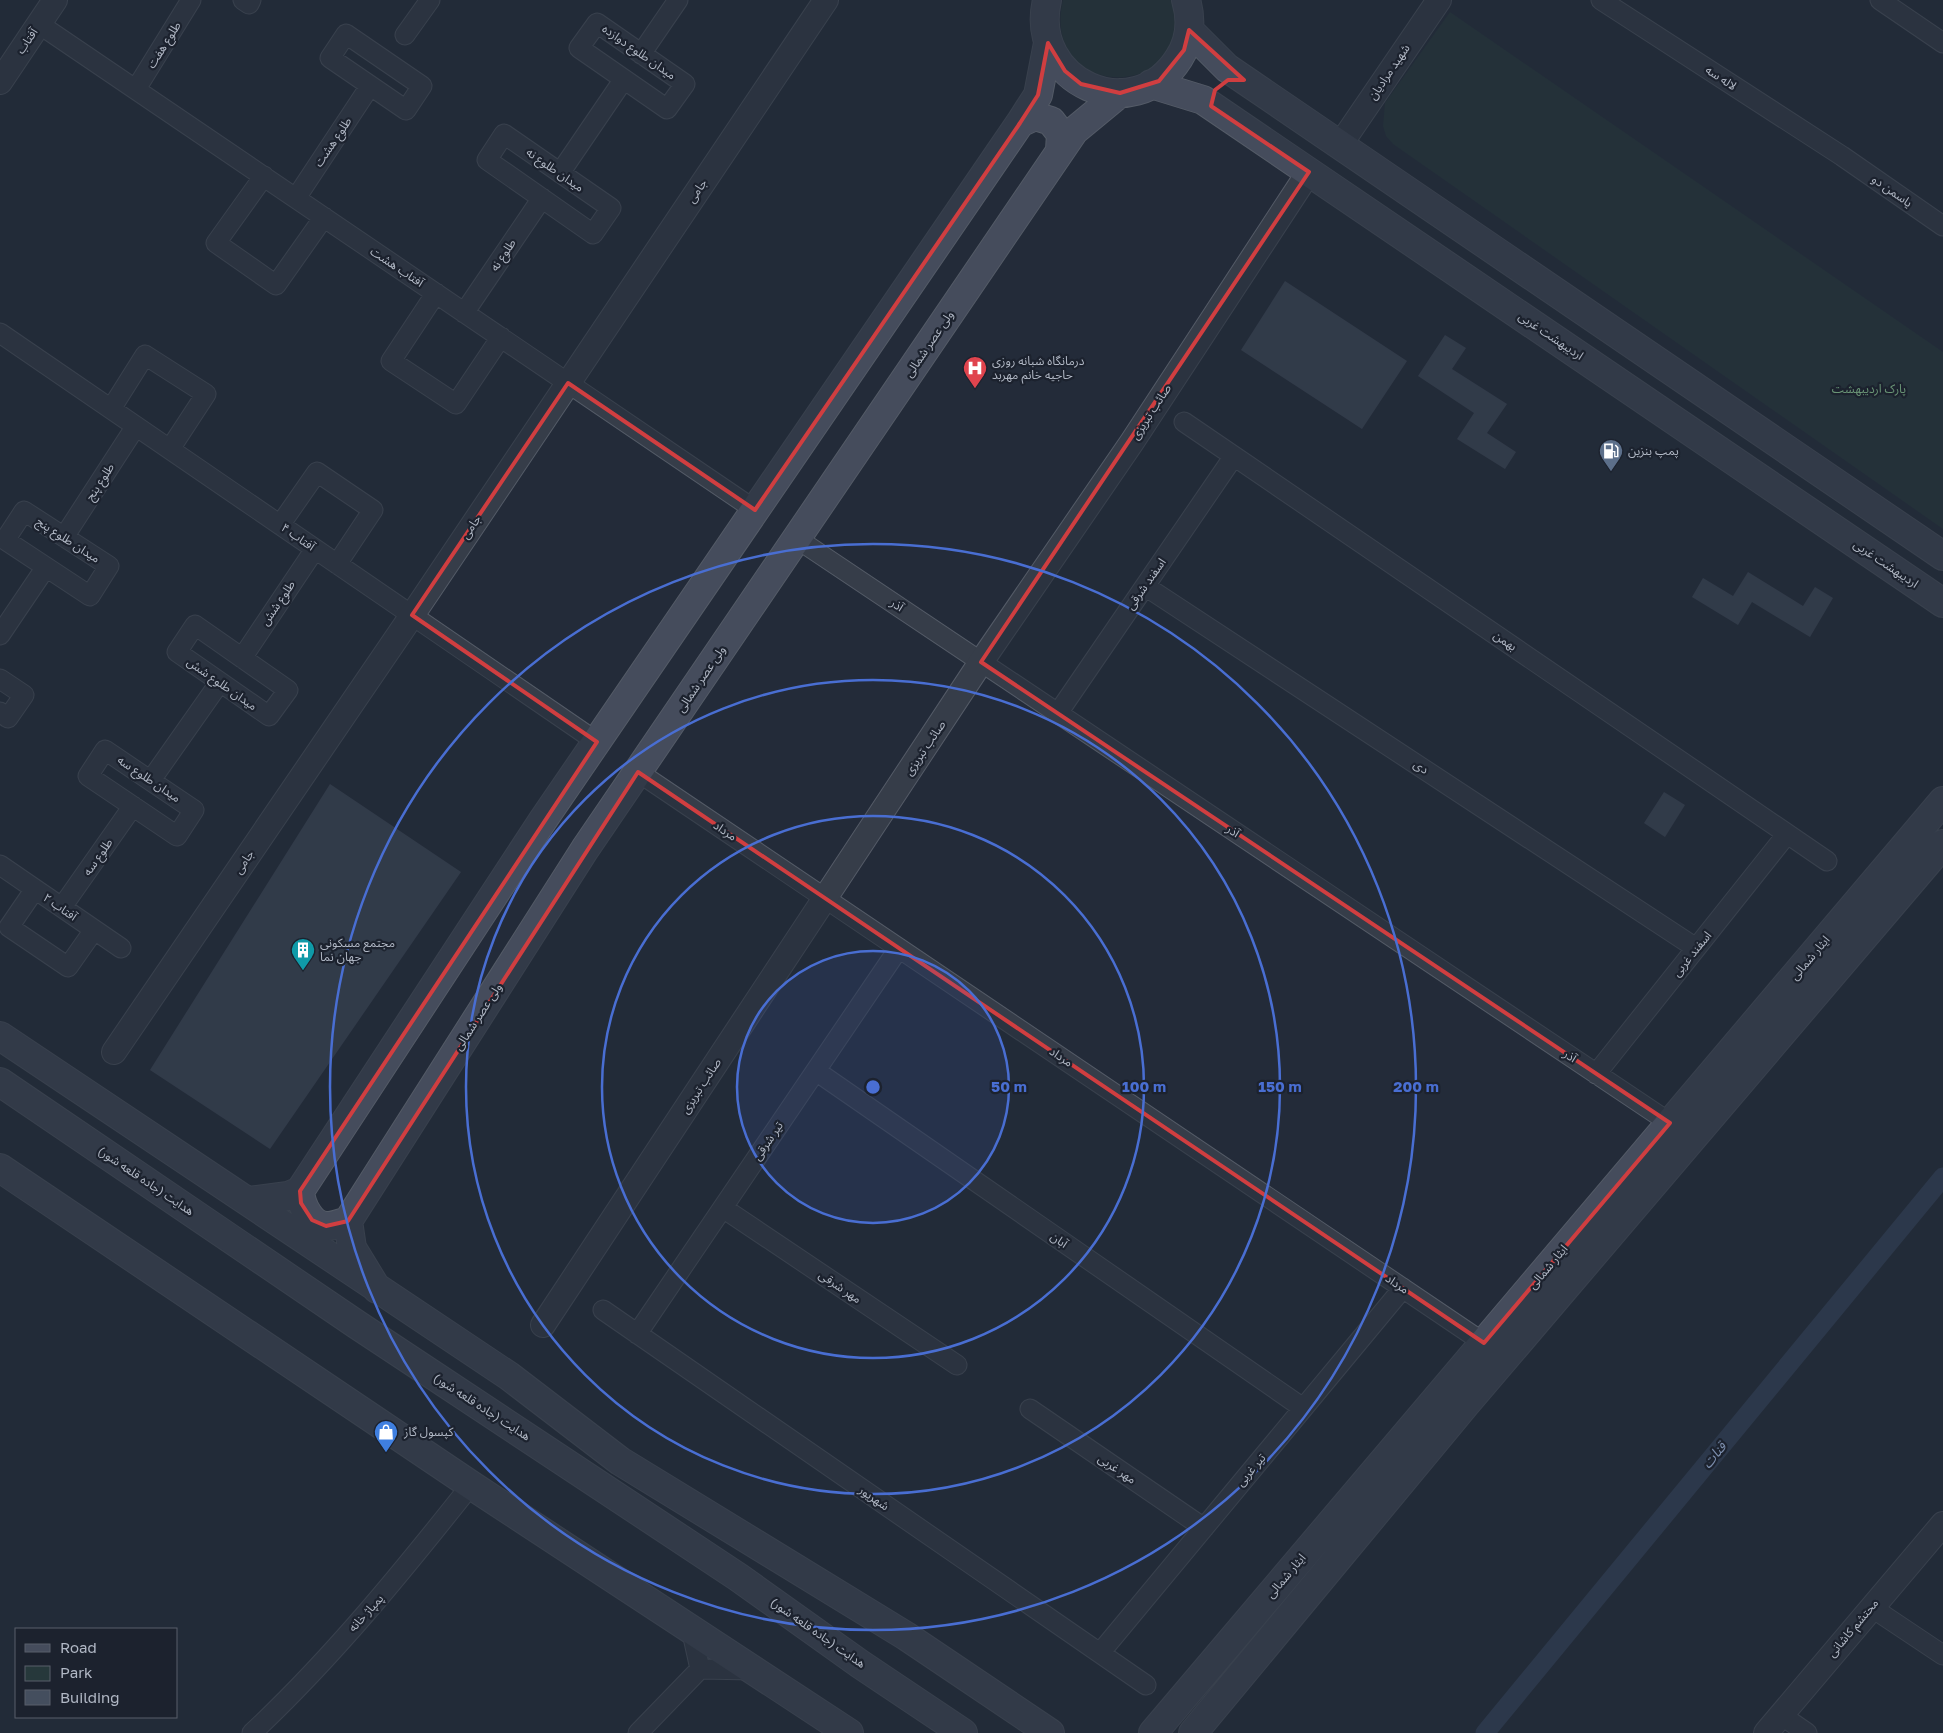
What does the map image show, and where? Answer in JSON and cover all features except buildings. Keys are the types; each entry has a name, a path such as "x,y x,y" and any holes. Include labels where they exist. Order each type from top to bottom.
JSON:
{"main road":[{"path":"1043,5 1045,35 1052,55 1065,72 1081,84 1100,92 1120,94 1140,90 1173,67 1184,50 1190,30 1189,10 1186,0"},
{"path":"1190,30 1227,68 1244,80 1943,556"},
{"path":"248,1201 288,1196 300,1191 596,742 1020,123 1038,95 1048,43"},
{"path":"1211,106 1215,90 1228,80 1244,80"},
{"name":"اردیبهشت غربی","path":"1151,84 1203,100 1943,603"},
{"name":"ولی عصر شمالی","path":"348,1221 579,858 1060,150 1074,131 1120,94"},
{"path":"1020,123 1035,116 1051,121 1061,134 1060,150"},
{"name":"ایثار شمالی","path":"1193,1733 1458,1412 1583,1246 1670,1123 1943,801"},
{"name":"ایثار شمالی","path":"1153,1733 1484,1343 1583,1246 1943,844"},
{"path":"0,1036 537,1396 620,1461 860,1664"},
{"name":"هدایت (جاده قلعه شور)","path":"0,1082 356,1324 738,1576 860,1664 963,1733"},
{"path":"0,1168 471,1485 692,1628 849,1733"},
{"path":"300,1191 301,1203 312,1220 326,1226 348,1221 352,1248 377,1289"},
{"path":"620,1461 906,1636 1050,1733"}],"street":[{"name":"آفتاب","path":"0,82 55,0"},
{"name":"طلوع هفت","path":"136,90 191,0"},
{"path":"243,0 249,4 251,0"},
{"path":"405,35 430,0"},
{"path":"641,54 678,0"},
{"name":"جامی","path":"114,1052 412,615 826,0"},
{"name":"شهید مرادیان","path":"1340,145 1439,0"},
{"name":"لاله سه","path":"1601,0 1842,156"},
{"path":"1880,0 1943,43"},
{"name":"میدان طلوع دوازده","path":"597,23 684,84 667,109 624,79 579,48 597,23"},
{"name":"آفتاب هشت","path":"39,24 755,510"},
{"path":"346,34 422,86 406,110 370,86 330,58 346,34"},
{"path":"560,173 624,79"},
{"name":"طلوع هشت","path":"296,198 370,86"},
{"name":"میدان طلوع نه","path":"504,134 611,208 593,234 542,198 486,160 504,134"},
{"name":"یاسمن دو","path":"1842,156 1943,226"},
{"name":"صائب تبریزی","path":"543,1325 981,662 1132,442 1309,172"},
{"path":"264,176 216,243 276,285 324,217"},
{"name":"طلوع نه","path":"464,312 542,198"},
{"path":"436,293 391,361 456,404 501,337"},
{"name":"آفتاب ۴","path":"0,333 596,742"},
{"path":"110,409 145,355 206,394 170,450"},
{"name":"بهمن","path":"1184,422 1827,861"},
{"name":"طلوع پنج","path":"64,537 136,426"},
{"name":"اسفند شرقی","path":"1058,713 1234,456"},
{"path":"280,525 316,472 373,510 337,564"},
{"name":"میدان طلوع پنج","path":"24,511 109,566 90,596 46,567 5,540 24,511"},
{"name":"آذر","path":"796,538 1670,1123"},
{"name":"طلوع شش","path":"242,658 315,549"},
{"path":"0,635 46,567"},
{"name":"دی","path":"1145,586 1696,948"},
{"name":"میدان طلوع شش","path":"196,625 242,658 288,690 269,716 177,652 196,625"},
{"path":"0,679 24,695 8,718 0,712"},
{"path":"151,780 220,682"},
{"name":"میدان طلوع سه","path":"105,750 194,810 177,836 133,806 88,776 105,750"},
{"name":"مرداد","path":"638,772 1484,1343"},
{"name":"طلوع سه","path":"62,907 133,806"},
{"name":"اسفند غربی","path":"1596,1074 1787,834"},
{"name":"آفتاب ۲","path":"0,864 121,948"},
{"path":"35,889 10,927 17,932 68,967 94,930"},
{"name":"تیر شرقی","path":"638,1334 899,948"},
{"name":"آبان","path":"816,1071 1303,1408"},
{"name":"مهر شرقی","path":"723,1208 957,1365"},
{"name":"تیر غربی","path":"1100,1653 1402,1288"},
{"name":"شهریور","path":"603,1310 1146,1685"},
{"name":"مهر غربی","path":"1030,1409 1204,1528"},
{"name":"پمپاژ خانه","path":"252,1733 289,1698 389,1589 471,1485"},
{"name":"محتشم کاشانی","path":"1766,1733 1870,1607 1943,1524"},
{"path":"1870,1607 1940,1646"},
{"path":"692,1628 700,1669"},
{"path":"638,1733 700,1669 755,1670"},
{"path":"1781,1715 1807,1733"}],"highlighted area":[{"path":"1189,30 1244,80 1228,80 1215,90 1211,106 1309,172 981,662 1670,1123 1484,1343 638,772 348,1221 326,1226 312,1220 301,1203 300,1191 597,742 412,615 568,383 755,510 1038,95 1048,43 1065,71 1081,84 1120,93 1159,81 1184,50"}],"green space":[{"path":"1063,0 1173,0 1174,34 1163,58 1142,73 1118,77 1094,72 1073,58 1062,34"},
{"name":"پارک اردیبهشت","path":"1450,12 1943,352 1943,529 1393,144 1386,136 1383,126 1385,103"}],"waterway":[{"name":"قنات","path":"1485,1733 1943,1177"}],"place":[{"name":"درمانگاه شبانه‌ روزی حاجیه‌ خانم مهربد","path":"975,389"},
{"name":"پمپ بنزین","path":"1611,472"},
{"name":"مجتمع مسکونی جهان نما","path":"303,971"},
{"name":"کپسول گاز","path":"386,1453"}]}
